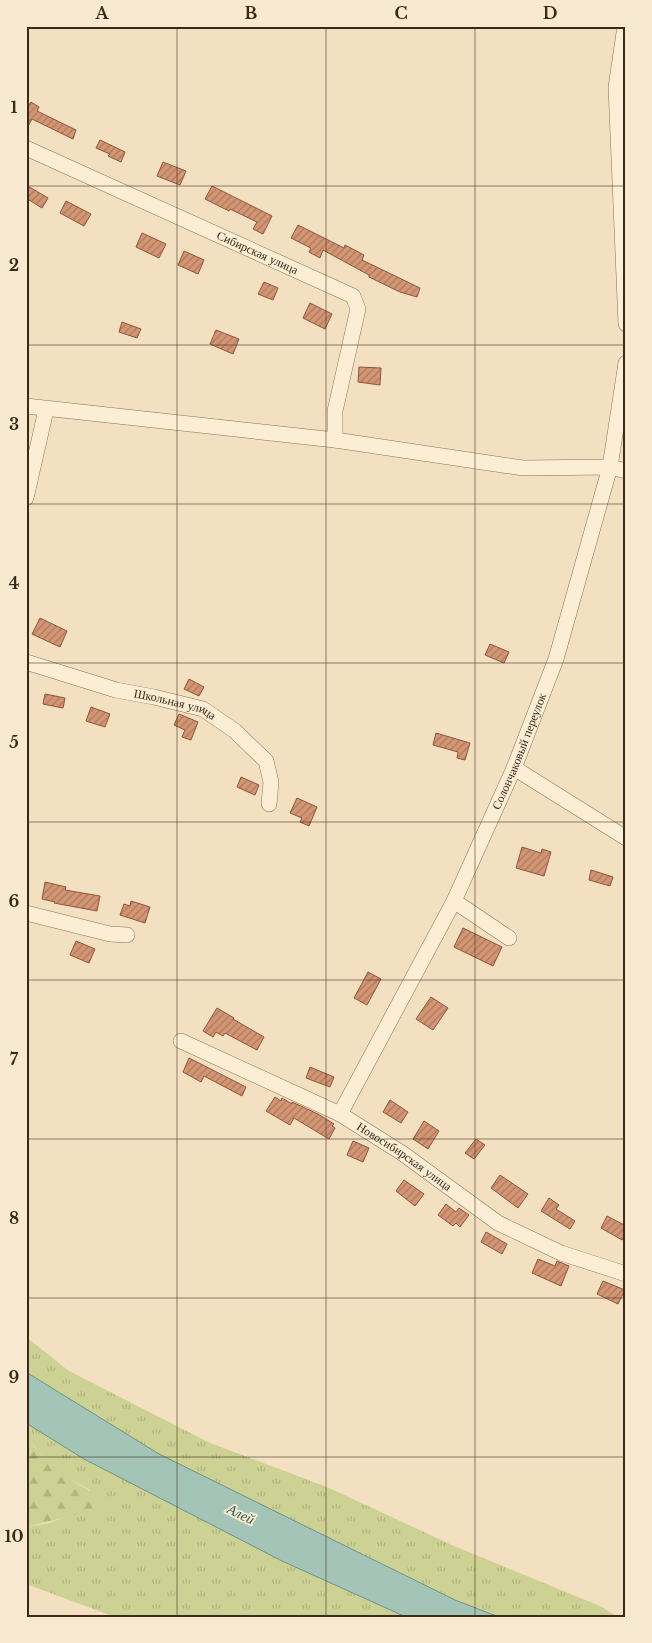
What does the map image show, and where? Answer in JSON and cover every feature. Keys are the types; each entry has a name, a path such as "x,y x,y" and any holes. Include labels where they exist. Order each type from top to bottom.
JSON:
{"street":[{"path":"625,26 616,87 626,324"},
{"name":"Сибирская улица","path":"26,148 353,296 358,310 335,411 335,440"},
{"name":"Солончаковый переулок","path":"340,1114 454,900 514,768 556,659 610,467 626,363"},
{"path":"26,406 46,410 335,440 524,468 610,467 626,471"},
{"path":"26,498 46,410"},
{"name":"Школьная улица","path":"26,662 116,690 203,709 235,731 266,762 271,782 270,804"},
{"path":"514,768 626,838"},
{"path":"454,900 509,938"},
{"path":"26,913 110,934 127,935"},
{"name":"Новосибирская улица","path":"181,1041 340,1114 402,1153 498,1223 561,1253 626,1274"}],"green space":[{"path":"26,1337 69,1371 210,1443 327,1487 454,1546 600,1606 618,1617 499,1617 455,1600 159,1454 26,1372"},
{"path":"26,1423 84,1459 282,1561 406,1617 115,1617 26,1584 26,1527 49,1523 72,1515 90,1490 62,1474 47,1462 26,1438"},
{"path":"26,1438 50,1464 113,1506 26,1527"}],"water":[{"name":"Алей","path":"26,1372 159,1454 455,1600 499,1617 406,1617 282,1561 84,1459 26,1423"}],"building":[{"path":"31,102 39,107 37,111 76,130 73,139 32,119 26,130 26,105 28,106"},
{"path":"100,140 125,152 121,162 108,156 110,154 96,148"},
{"path":"163,162 186,171 180,185 157,176"},
{"path":"26,185 48,198 42,208 26,198"},
{"path":"212,186 272,216 263,234 253,229 257,222 205,199"},
{"path":"66,201 91,214 84,226 60,213"},
{"path":"298,225 344,248 345,245 364,255 362,260 420,288 417,297 400,292 369,277 369,275 323,250 320,258 309,252 311,248 291,238"},
{"path":"142,233 166,244 159,258 136,247"},
{"path":"184,251 204,260 198,274 178,265"},
{"path":"264,282 278,288 273,300 258,294"},
{"path":"310,303 332,314 325,329 303,318"},
{"path":"122,322 141,329 137,338 119,332"},
{"path":"216,330 239,339 233,354 210,344"},
{"path":"359,367 381,368 380,385 358,382"},
{"path":"40,618 67,631 60,647 32,634"},
{"path":"490,644 509,652 504,663 485,655"},
{"path":"189,679 204,687 199,696 184,689"},
{"path":"45,694 65,698 63,708 43,704"},
{"path":"91,707 110,714 105,727 86,721"},
{"path":"179,714 198,722 191,740 182,737 185,730 174,725"},
{"path":"436,733 470,743 465,760 457,758 458,752 433,745"},
{"path":"241,777 259,785 255,795 237,787"},
{"path":"297,798 317,807 309,826 300,822 302,818 290,813"},
{"path":"522,847 541,853 542,849 551,852 544,876 516,868"},
{"path":"591,870 613,877 610,886 589,880"},
{"path":"45,882 66,887 65,890 100,896 97,911 42,899"},
{"path":"131,901 150,907 145,923 120,915 124,904 130,906"},
{"path":"463,928 502,947 493,966 454,947"},
{"path":"76,941 95,949 89,963 70,955"},
{"path":"368,972 381,979 367,1005 354,998"},
{"path":"431,997 448,1008 433,1030 416,1019"},
{"path":"217,1008 264,1037 257,1050 225,1033 223,1036 216,1032 213,1037 203,1031"},
{"path":"189,1058 246,1087 242,1096 204,1076 201,1082 183,1072"},
{"path":"310,1067 334,1077 330,1087 306,1078"},
{"path":"275,1097 281,1101 282,1098 292,1104 292,1102 334,1124 332,1126 335,1128 329,1139 294,1118 290,1125 266,1111"},
{"path":"390,1100 408,1112 401,1123 383,1112"},
{"path":"424,1121 439,1131 428,1149 413,1139"},
{"path":"476,1139 485,1145 474,1159 465,1153"},
{"path":"353,1141 369,1148 363,1162 347,1155"},
{"path":"500,1175 528,1194 518,1208 491,1188"},
{"path":"404,1180 424,1194 415,1206 396,1191"},
{"path":"549,1198 559,1205 556,1209 575,1221 570,1229 541,1211"},
{"path":"446,1204 456,1212 459,1208 469,1215 460,1227 456,1223 453,1226 438,1215"},
{"path":"607,1216 626,1226 626,1234 622,1240 601,1228"},
{"path":"486,1232 507,1244 502,1254 481,1242"},
{"path":"538,1259 555,1266 557,1261 569,1266 561,1286 532,1273"},
{"path":"603,1281 625,1290 618,1304 597,1294"}]}
